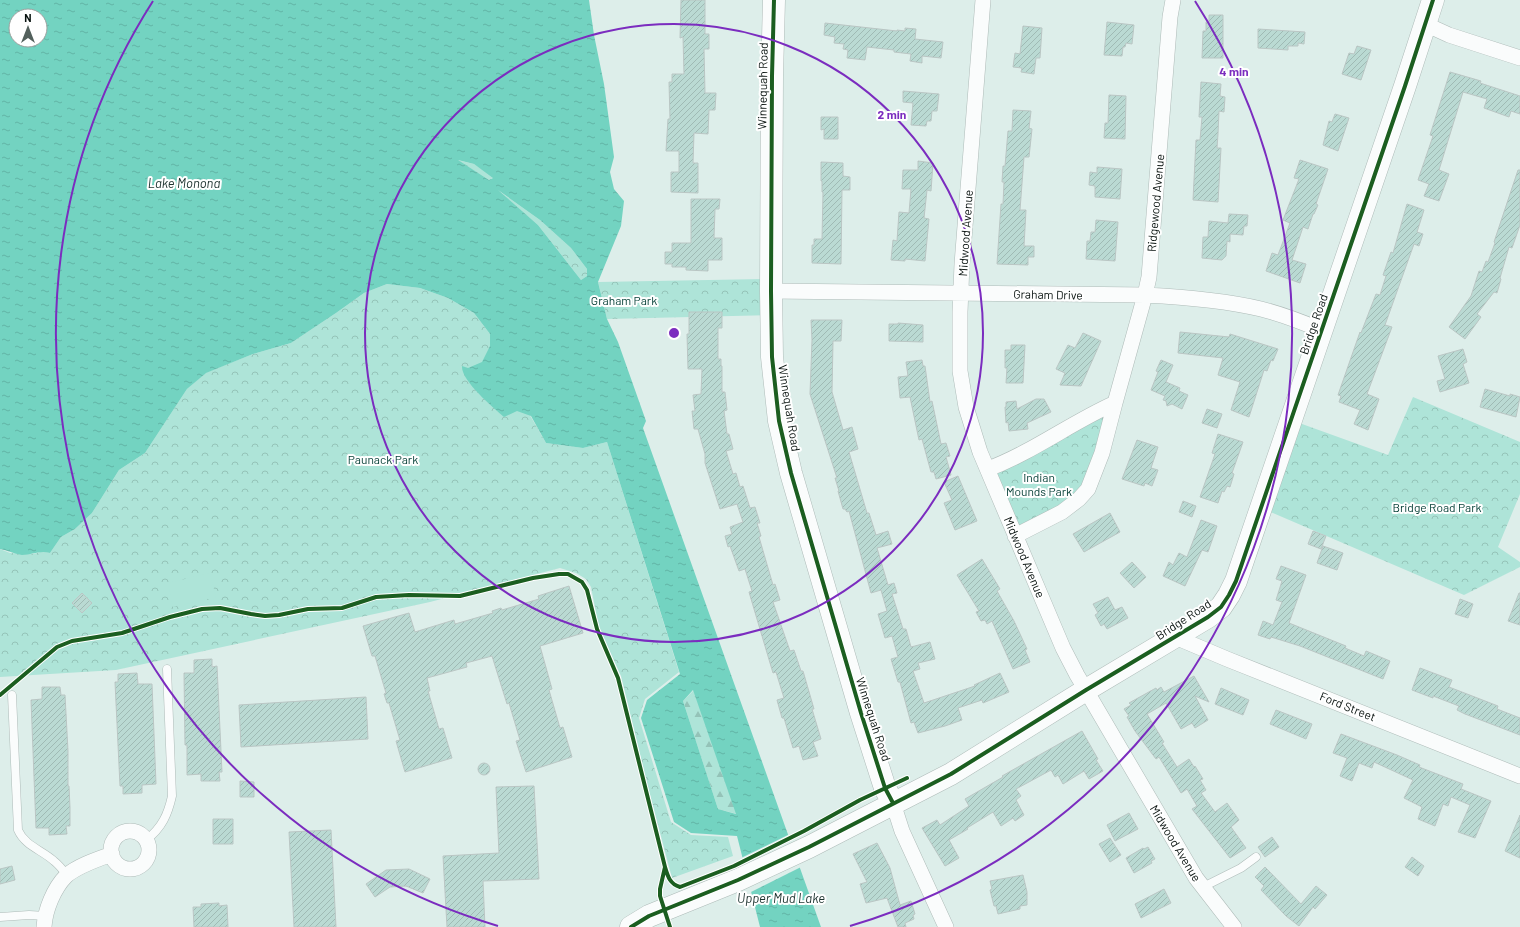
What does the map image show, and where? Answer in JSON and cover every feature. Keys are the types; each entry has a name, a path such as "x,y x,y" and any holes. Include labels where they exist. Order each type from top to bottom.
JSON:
{"street":[{"name":"Winnequah Road","path":"774,0 772,76 771,291 772,357 779,421 791,473 860,713 885,788 893,804 902,830 946,927"},
{"name":"Midwood Avenue","path":"984,0 960,293 960,370 966,407 980,452 1063,648 1086,690 1203,887 1234,927"},
{"name":"Ridgewood Avenue","path":"1015,536 1062,512 1079,499 1088,489 1102,453 1146,295 1149,277 1172,0"},
{"name":"Bridge Road","path":"643,923 809,847 951,774 1086,690 1202,621 1221,607 1236,581 1433,0"},
{"path":"1425,24 1449,35 1520,58"},
{"name":"Graham Drive","path":"771,291 1146,295 1214,301 1262,309 1321,330"},
{"path":"988,469 1005,463 1090,414 1115,403"},
{"name":"Ford Street","path":"1175,637 1520,776"},
{"path":"123,832 136,832 146,840 149,852 148,857 139,866 134,868 122,867 114,859 112,854 113,841 123,832"},
{"path":"45,921 51,899 67,875 88,863 112,854"}],"lane":[{"path":"146,840 162,825 172,796 167,669"},
{"path":"12,695 18,830 27,843 53,861 67,875"},
{"path":"1203,887 1241,868 1256,856"},
{"path":"0,917 29,915 45,921"}],"green space":[{"path":"457,160 474,164 494,177 489,180"},
{"path":"492,186 540,220 571,248 587,269 587,276 581,280 538,225"},
{"name":"Graham Park","path":"765,279 771,315 607,319 598,282"},
{"name":"Paunack Park","path":"387,284 420,288 448,298 474,313 490,334 490,346 546,443 583,448 607,442 679,672 645,699 639,718 671,822 691,835 728,837 733,856 672,878 621,676 599,628 591,587 586,579 576,573 560,568 430,602 116,670 0,677 0,549 10,553 33,554 44,551 50,553 61,537 75,529 92,513 119,470 145,453 187,389 205,373 253,354 291,343 364,293"},
{"name":"Bridge Road Park","path":"1413,397 1520,442 1520,494 1498,547 1520,562 1520,567 1464,595 1261,508 1291,420 1388,455"},
{"name":"Indian Mounds Park","path":"1115,403 1088,489 1015,536 988,469"},
{"path":"210,573 216,597 173,607 168,583"},
{"path":"694,690 737,814 718,809 683,701"}],"water":[{"name":"Lake Monona","path":"0,0 589,0 594,35 604,84 614,157 610,172 614,189 624,201 621,226 598,282 607,319 618,342 646,421 643,428 821,927 760,927 737,836 691,833 674,822 641,718 647,700 680,674 607,442 583,448 546,443 531,416 517,411 504,417 478,393 463,372 462,366 468,368 482,362 490,346 490,334 474,313 448,298 420,288 387,284 364,293 291,343 253,354 206,373 187,389 145,453 119,470 92,513 75,529 61,537 50,553 43,552 22,555 0,549","holes":["458,160 474,164 493,178 489,180","498,190 540,220 571,248 587,269 587,276 581,280 538,225","693,690 736,814 718,809 683,701"]}],"pier":[{"path":"790,834 801,867 749,893 741,858"}],"building":[{"path":"681,0 705,0 705,34 709,34 709,49 704,49 705,93 716,93 715,110 709,110 708,134 694,133 693,163 698,163 698,193 671,192 671,172 679,172 679,151 666,151 668,119 670,119 669,82 672,82 672,74 684,74 683,37 680,38"},
{"path":"1209,15 1223,15 1223,58 1202,58 1203,31 1206,31 1206,22 1209,22"},
{"path":"1107,22 1134,25 1132,44 1126,43 1125,47 1123,47 1122,56 1104,55"},
{"path":"825,23 897,31 905,31 905,28 916,29 915,39 943,42 941,58 922,56 922,63 910,61 911,54 894,52 894,50 867,47 865,60 847,58 848,50 843,49 844,44 834,43 835,37 824,35"},
{"path":"1023,26 1042,28 1040,58 1036,58 1034,74 1021,72 1022,68 1013,67 1015,53 1020,54"},
{"path":"1258,29 1305,32 1304,44 1298,43 1298,46 1288,46 1288,50 1258,48"},
{"path":"1357,46 1371,50 1361,80 1342,74 1349,53 1354,54"},
{"path":"1450,72 1481,81 1480,83 1520,96 1520,114 1511,111 1509,117 1484,108 1487,99 1463,92 1439,170 1449,174 1439,201 1424,196 1429,184 1418,180 1433,136 1430,135"},
{"path":"1201,82 1221,84 1220,96 1225,97 1224,112 1219,111 1217,148 1221,148 1218,202 1193,200 1196,140 1200,140 1202,117 1199,117"},
{"path":"903,91 939,94 937,111 932,111 931,121 927,121 926,126 911,125 913,103 903,102"},
{"path":"1109,95 1126,96 1125,139 1104,138 1105,123 1108,123"},
{"path":"1013,110 1031,111 1029,128 1032,129 1029,157 1024,157 1020,210 1026,210 1024,246 1034,246 1034,257 1028,257 1028,265 997,264 1001,204 1003,204 1003,166 1005,166 1008,131 1012,131"},
{"path":"1335,114 1349,118 1338,151 1323,145 1329,121 1332,122"},
{"path":"821,117 838,117 838,139 824,139 824,129 821,130"},
{"path":"1300,160 1328,169 1316,204 1318,205 1308,229 1303,227 1292,260 1306,264 1300,283 1266,271 1272,253 1278,255 1290,223 1283,220 1299,179 1294,178"},
{"path":"918,161 933,163 931,191 927,190 924,218 929,219 925,261 905,259 905,261 891,260 893,240 897,241 899,212 909,213 911,189 902,189 903,170 918,170"},
{"path":"821,162 843,163 843,176 850,177 850,190 842,190 841,264 812,263 812,245 814,245 814,239 822,239 823,192 821,181"},
{"path":"1097,167 1122,169 1120,199 1095,197 1095,186 1089,185 1090,172 1097,173"},
{"path":"1518,170 1520,170 1520,225 1512,248 1509,247 1497,293 1494,292 1477,314 1481,317 1465,339 1449,327 1471,296 1479,271 1482,272 1486,261 1488,262"},
{"path":"691,199 720,199 719,209 715,209 714,238 722,238 722,260 708,260 708,271 686,270 686,267 672,267 672,264 665,264 665,252 672,252 672,243 691,243"},
{"path":"1407,204 1424,210 1417,232 1423,234 1419,246 1414,244 1385,325 1392,327 1367,394 1379,399 1368,430 1354,424 1360,410 1339,402 1341,396 1338,395 1360,332 1361,333 1376,294 1380,295 1386,276 1383,275 1391,252 1393,253"},
{"path":"1229,214 1248,215 1247,226 1244,226 1243,235 1230,234 1230,242 1227,241 1226,256 1222,260 1202,258 1203,237 1208,237 1209,221 1228,223"},
{"path":"1096,220 1118,222 1115,261 1086,259 1087,241 1090,241 1091,232 1095,232"},
{"path":"689,312 722,312 722,328 718,328 718,359 721,359 722,366 722,392 725,392 727,410 724,411 727,434 729,434 733,449 726,451 733,474 736,473 740,487 743,486 750,508 755,507 760,523 757,523 761,536 759,537 773,585 775,584 780,600 773,602 790,651 794,650 801,671 803,671 814,709 812,709 821,739 813,742 818,756 803,760 799,746 793,748 777,700 784,698 776,672 773,673 749,592 752,591 745,569 739,571 730,546 728,547 725,536 732,534 730,527 743,522 737,504 720,509 705,463 705,454 698,429 694,429 692,411 695,411 693,395 701,394 702,369 688,369 687,334 689,334"},
{"path":"811,320 842,320 841,341 833,341 832,392 843,430 852,427 858,449 849,452 867,513 869,513 876,535 888,531 892,544 877,548 888,585 894,583 897,593 892,594 903,629 906,629 911,647 930,642 935,659 918,663 920,669 913,671 924,703 975,686 974,685 1000,673 1009,692 983,703 982,700 958,708 962,720 918,733 914,722 911,723 900,682 898,682 891,659 898,657 892,636 885,638 878,614 887,611 881,590 871,593 849,511 847,512 843,509 835,478 837,478 810,394 812,340"},
{"path":"898,323 923,325 923,342 889,341 889,324"},
{"path":"1180,332 1229,337 1230,334 1278,349 1273,361 1271,360 1267,371 1264,370 1249,417 1231,410 1240,382 1218,375 1223,358 1178,353"},
{"path":"1083,333 1101,341 1081,386 1060,385 1065,373 1056,369 1068,345 1075,348"},
{"path":"1011,345 1025,345 1023,383 1006,383 1007,368 1005,368 1005,350 1011,350"},
{"path":"1463,349 1467,362 1463,364 1469,383 1440,392 1437,381 1445,379 1438,356"},
{"path":"922,360 923,366 925,366 930,402 932,401 941,444 946,443 950,456 946,457 951,475 936,479 934,472 931,472 922,439 919,440 910,397 900,398 898,377 908,376 906,362"},
{"path":"1161,360 1173,365 1166,382 1180,388 1179,391 1188,395 1182,409 1172,404 1167,406 1166,401 1163,400 1165,396 1151,390 1158,372 1156,371"},
{"path":"1485,389 1510,396 1510,394 1520,397 1516,417 1480,407"},
{"path":"1036,399 1044,399 1051,412 1027,423 1028,429 1009,431 1008,422 1006,423 1006,402 1016,401 1017,409"},
{"path":"1207,409 1222,414 1217,428 1202,423"},
{"path":"1218,434 1243,442 1232,473 1234,474 1230,487 1227,486 1224,492 1222,491 1218,503 1200,497 1215,454 1212,453"},
{"path":"1137,440 1158,447 1151,468 1158,470 1152,486 1145,483 1144,486 1122,479"},
{"path":"958,476 977,521 955,530 944,503 952,500 944,482"},
{"path":"1183,501 1196,506 1192,517 1179,512"},
{"path":"1110,513 1120,532 1084,552 1073,534"},
{"path":"1201,520 1217,526 1208,552 1202,550 1185,586 1163,576 1169,562 1173,565 1179,553 1187,557"},
{"path":"1313,531 1326,536 1321,549 1308,544"},
{"path":"1323,546 1343,553 1337,570 1317,563"},
{"path":"982,559 1000,589 997,591 1014,621 1027,649 1025,650 1030,662 1013,669 992,621 987,624 985,620 981,621 976,612 979,611 957,575"},
{"path":"1132,562 1146,577 1134,588 1120,573"},
{"path":"1281,566 1306,575 1289,623 1346,646 1345,648 1364,656 1366,651 1390,661 1383,679 1300,646 1271,637 1270,639 1258,635 1263,621 1273,625 1282,602 1276,600 1282,581 1276,579"},
{"path":"569,586 583,633 540,646 552,689 549,690 560,728 563,727 572,757 526,772 516,741 520,740 509,703 507,704 492,656 466,663 467,667 427,678 430,691 428,691 439,729 443,728 452,758 405,772 396,741 400,740 389,703 387,703 384,694 386,693 375,656 372,656 363,626 409,613 415,632 454,620 455,624 493,613 492,611 501,608 502,610 539,599 538,596"},
{"path":"82,593 92,603 82,613 72,603"},
{"path":"1520,593 1520,625 1508,621"},
{"path":"1108,597 1115,610 1122,607 1128,618 1107,629 1104,624 1101,626 1095,615 1098,613 1093,604"},
{"path":"1460,599 1473,604 1468,618 1455,614"},
{"path":"212,659 212,667 217,666 222,772 219,772 220,781 201,781 201,774 187,775 184,673 194,673 194,660"},
{"path":"1420,668 1452,680 1449,687 1498,706 1497,709 1520,718 1520,735 1465,714 1457,710 1459,706 1412,690"},
{"path":"137,673 138,684 152,684 156,784 142,785 142,793 123,794 123,786 120,786 115,682 118,682 118,674"},
{"path":"1194,676 1209,702 1195,696 1208,720 1195,728 1192,723 1181,729 1166,703 1147,714 1164,742 1162,743 1177,767 1189,759 1194,767 1195,766 1203,779 1200,780 1206,790 1201,793 1215,812 1227,803 1239,820 1231,827 1246,848 1230,858 1192,809 1197,806 1187,789 1181,793 1159,757 1156,759 1135,731 1127,717 1129,716 1124,709 1131,705 1129,703 1156,688 1157,690 1161,687 1164,692"},
{"path":"42,687 60,687 61,695 65,695 70,808 70,826 66,826 67,834 49,835 49,828 36,828 31,700 42,699"},
{"path":"1221,688 1249,700 1243,715 1215,704"},
{"path":"366,697 368,739 241,747 239,705"},
{"path":"1276,710 1312,724 1306,739 1270,724"},
{"path":"1082,731 1103,771 1089,779 1084,771 1063,784 1058,775 1055,777 1051,770 1016,789 1021,796 1016,800 1024,815 1015,821 1013,818 1001,826 993,812 967,828 968,829 949,840 959,858 945,866 922,828 937,820 940,825 969,806 965,799 1003,777 1002,776"},
{"path":"1341,734 1397,755 1420,765 1419,767 1463,784 1461,789 1491,801 1475,838 1458,832 1470,805 1451,797 1448,806 1443,804 1435,826 1418,819 1422,807 1404,798 1413,780 1374,762 1372,768 1359,763 1352,781 1340,776 1347,758 1333,753"},
{"path":"482,763 486,763 490,769 486,775 482,775 478,771 478,767"},
{"path":"240,781 254,782 254,797 240,797"},
{"path":"534,786 539,879 483,881 485,927 447,927 443,856 499,853 496,787"},
{"path":"1129,813 1138,829 1115,841 1107,825"},
{"path":"1520,815 1520,858 1505,851"},
{"path":"213,819 233,819 233,844 213,844"},
{"path":"331,830 336,927 294,927 289,832"},
{"path":"1272,837 1279,847 1265,857 1258,847"},
{"path":"1110,838 1121,855 1110,862 1099,844"},
{"path":"877,843 890,868 900,905 911,901 915,914 913,915 914,919 905,923 906,927 898,927 887,898 866,903 860,884 867,882 853,854"},
{"path":"1148,847 1155,859 1151,861 1152,863 1134,873 1126,858 1143,848"},
{"path":"1412,857 1424,866 1418,876 1405,867"},
{"path":"12,866 15,880 0,884 0,869"},
{"path":"1265,867 1301,904 1316,886 1327,895 1315,909 1313,907 1299,926 1286,916 1261,890 1264,886 1255,877"},
{"path":"409,869 430,879 423,893 406,886 390,887 375,897 366,884 386,870"},
{"path":"1023,875 1027,892 1027,905 1020,906 1020,909 998,914 996,906 994,906 990,890 992,889 990,881"},
{"path":"1164,889 1171,903 1141,918 1135,904"},
{"path":"219,903 219,906 227,905 228,927 194,927 193,907 201,907 201,904"}],"cycle path":[{"path":"774,0 772,76 771,291 772,357 779,421 791,473 861,713 885,788 893,803"},
{"path":"631,927 649,916 738,880 809,847 951,774 1086,690 1208,617 1221,607 1236,581 1433,0"},
{"path":"0,695 57,647 72,641 122,633 170,617 202,609 220,608 265,616 279,615 308,609 342,608 376,597 409,595 460,596 533,578 568,574 582,582 587,590 597,629 618,678 665,867 670,880 677,886 680,887 734,866 804,831 860,800 907,778"},
{"path":"665,867 660,896 670,927"}],"water label":[{"name":"Upper Mud Lake","path":"781,898"}]}
